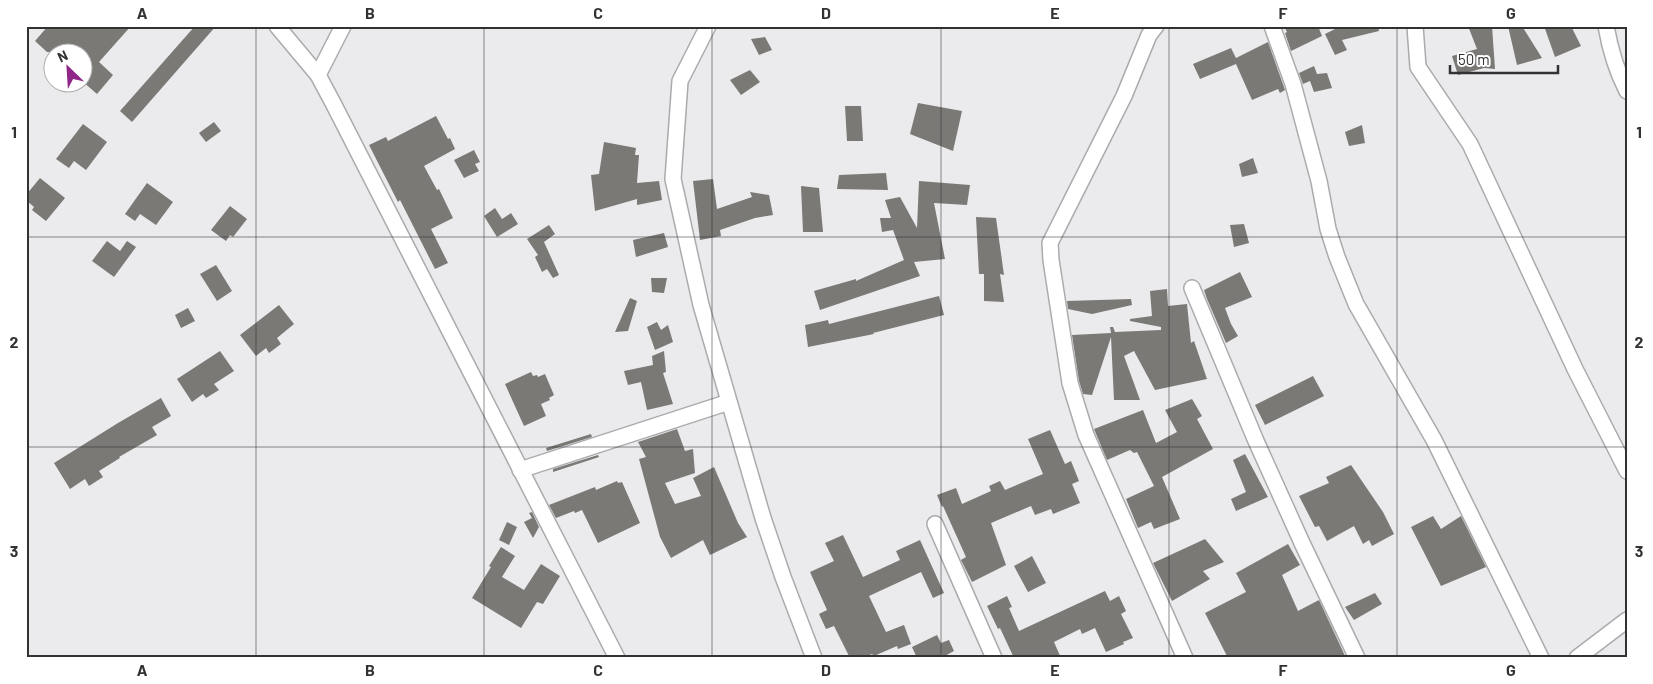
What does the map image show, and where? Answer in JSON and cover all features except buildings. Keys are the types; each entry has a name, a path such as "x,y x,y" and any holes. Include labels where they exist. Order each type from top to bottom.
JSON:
{"street":[{"path":"277,26 318,75 617,658"},
{"path":"318,75 343,26"},
{"path":"708,26 680,81 673,179 702,305 763,518 792,604 814,658"},
{"path":"1156,26 1149,35 1124,96 1050,243 1070,383 1086,435 1185,658"},
{"path":"1272,26 1293,84 1319,181 1328,229 1356,304 1434,440 1541,658"},
{"path":"1415,26 1418,67 1470,144 1575,369 1627,471"},
{"path":"1606,26 1609,45 1618,74 1627,91"},
{"path":"1192,288 1282,500 1357,658"},
{"path":"520,470 729,402"},
{"path":"935,524 994,658"},
{"path":"1576,658 1595,652 1627,620"}]}
